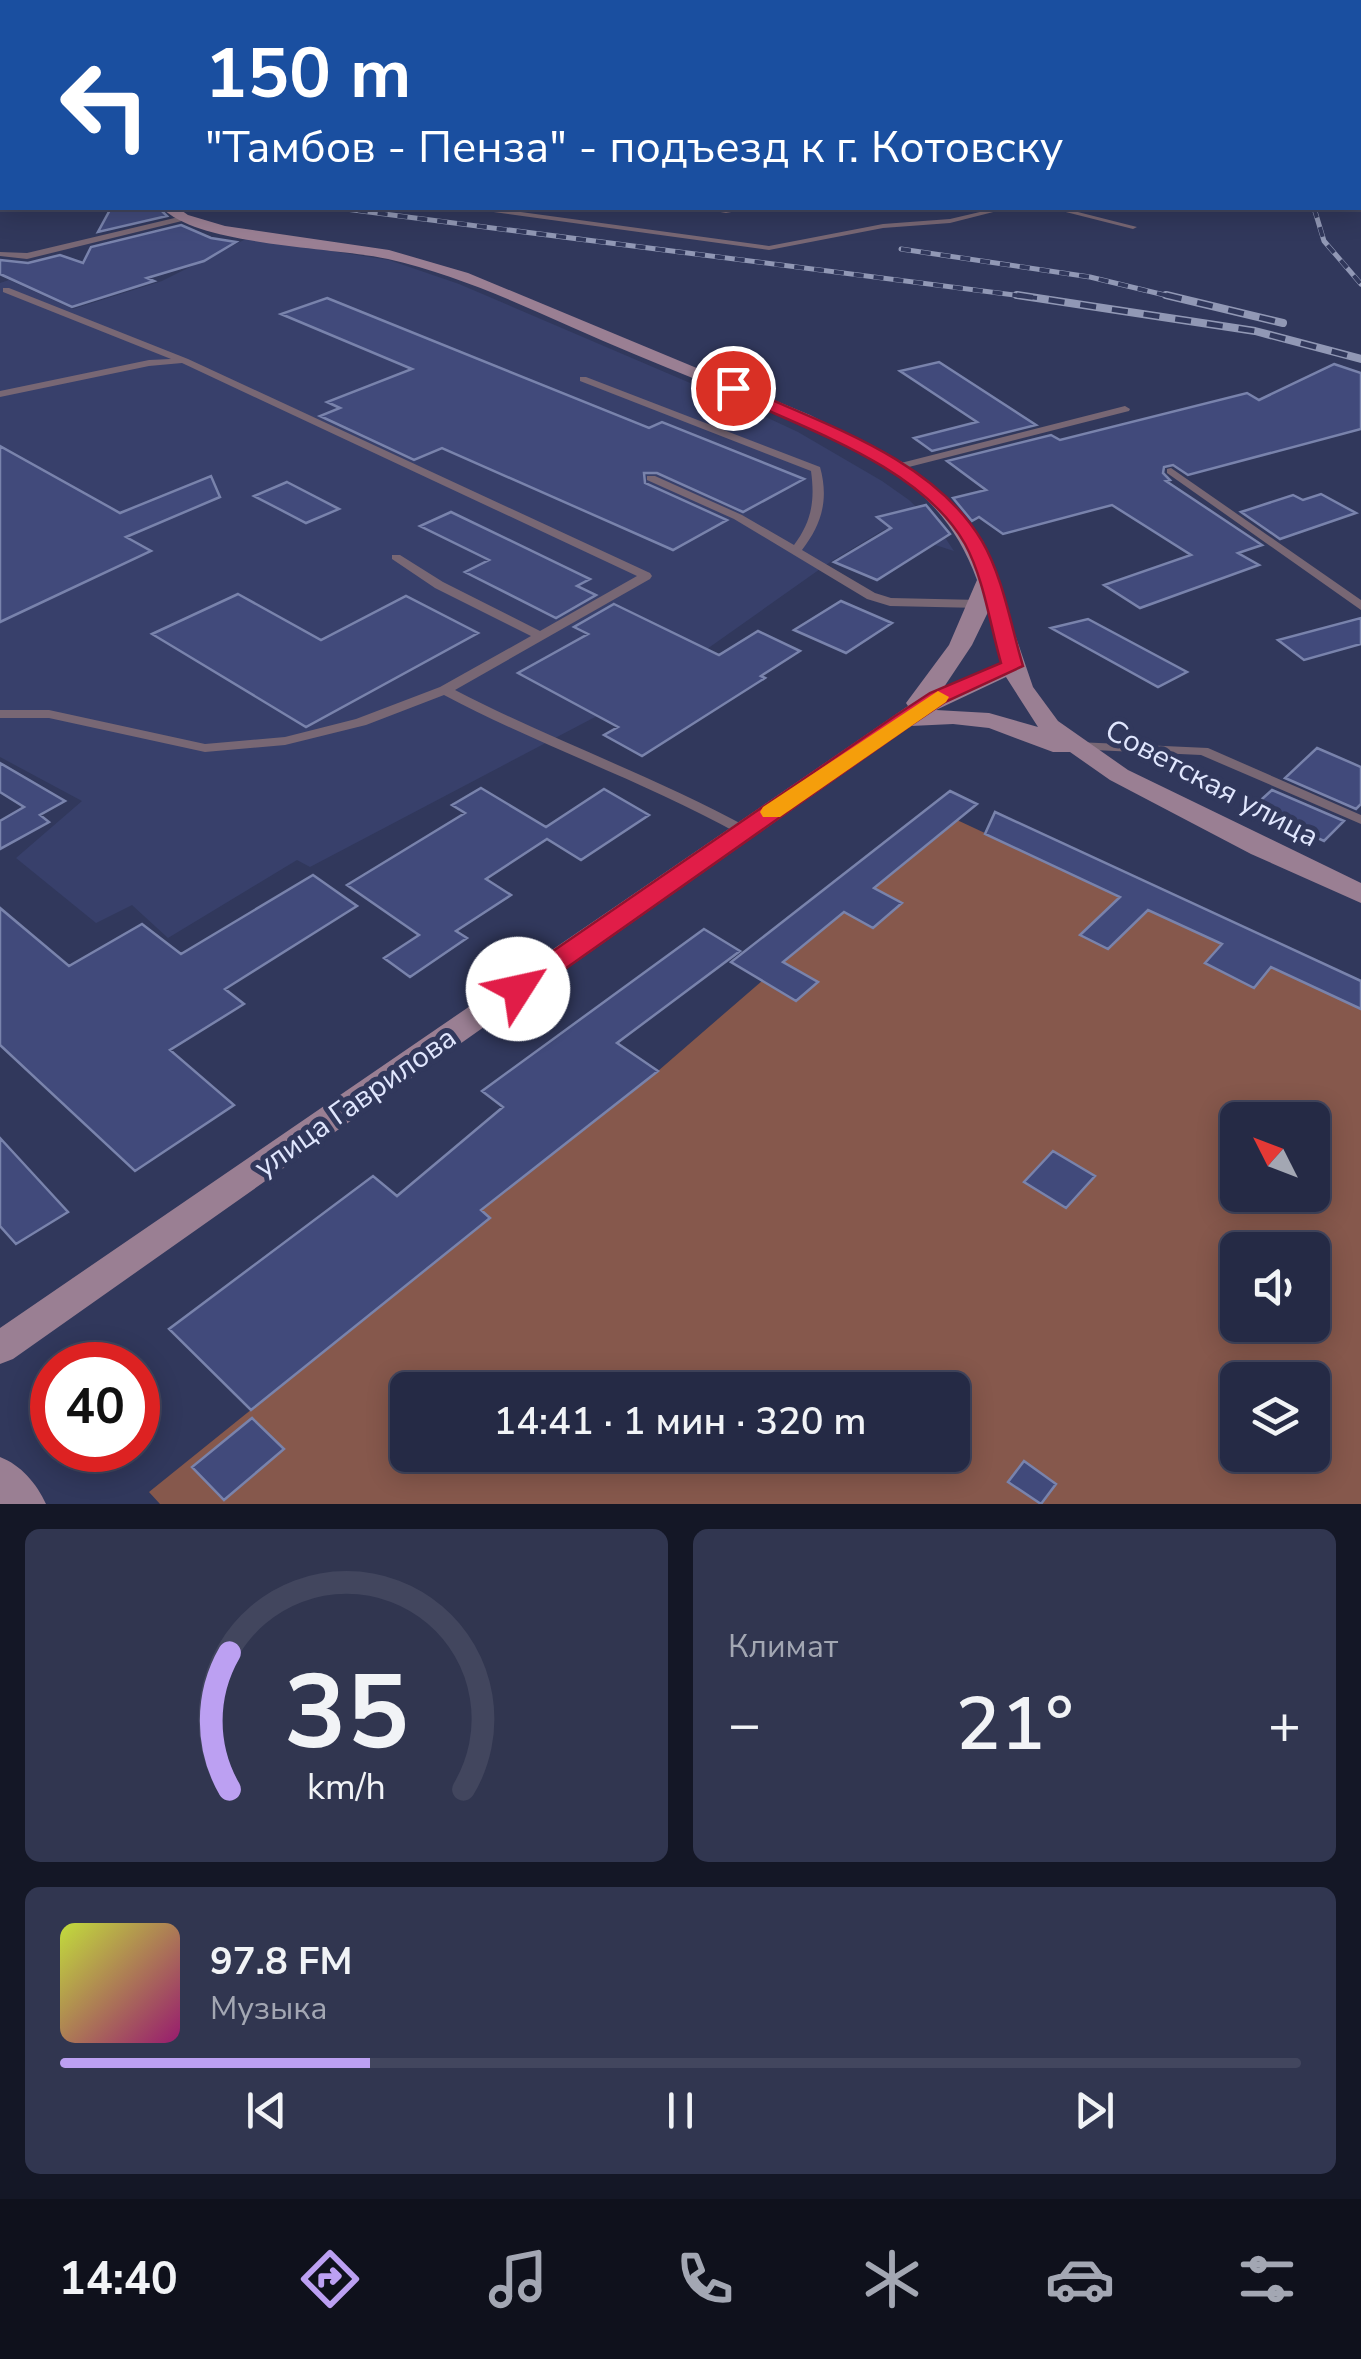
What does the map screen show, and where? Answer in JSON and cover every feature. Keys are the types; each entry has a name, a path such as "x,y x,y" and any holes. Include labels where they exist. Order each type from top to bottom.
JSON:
{"main road":[{"name":"Советская улица","path":"189,213 249,234 389,255 462,276 803,419 898,467 960,522 973,541 988,579 1012,666 1033,709 1073,746 1119,776 1361,894"},
{"path":"903,720 954,662 973,628 988,579"},
{"name":"улица Гаврилова","path":"0,1348 903,720 938,698 1012,666"},
{"path":"903,720 948,714 1006,723 1119,776"},
{"path":"0,1475 26,1504"}],"lane":[{"path":"493,210 769,248 996,210"},
{"path":"1062,210 1133,227"},
{"path":"0,254 26,256 189,213"},
{"path":"883,226 906,215"},
{"path":"0,714 50,714 206,748 285,741 361,722 445,690 646,576 185,360 6,290"},
{"path":"0,394 149,363 185,360"},
{"path":"582,379 816,469 820,489 817,524 795,551"},
{"path":"898,467 1125,409"},
{"path":"1171,471 1361,606"},
{"path":"651,478 738,517 855,589 890,602 980,604"},
{"path":"396,557 438,585 540,636"},
{"path":"445,690 499,720 573,747 696,803 744,831"},
{"path":"1073,746 1204,751 1361,820"}],"shaded area":[{"path":"248,238 389,260 459,284 723,397 798,432 882,481 940,530 954,551 885,529 830,562 707,649 597,716 310,867 297,860 168,938 132,905 96,923 16,858 82,801 0,757 0,283 9,280 73,309 162,281"},
{"path":"957,820 1361,1009 1361,1504 160,1504 149,1492 489,1218 481,1210 658,1071"}],"building":[{"path":"110,210 161,210 167,216 98,232"},
{"path":"181,225 211,238 236,242 204,261 147,278 154,281 72,307 0,274 0,260 28,263 60,255 83,263 91,247"},
{"path":"327,298 649,428 662,422 804,479 743,512 657,473 644,473 645,483 727,520 673,550 442,448 414,460 320,416 340,408 327,402 412,369 281,314"},
{"path":"939,362 1036,425 932,451 914,438 977,422 900,371"},
{"path":"1334,364 1361,373 1361,429 1188,475 1173,465 1164,467 1163,473 1170,480 1166,481 1262,545 1238,553 1259,565 1140,608 1104,585 1191,555 1112,505 1003,534 979,517 972,521 953,498 986,490 947,461 1051,435 1060,440 1247,393 1259,400"},
{"path":"0,446 120,513 211,476 220,497 126,537 151,551 0,622"},
{"path":"287,482 339,509 306,523 254,496"},
{"path":"1321,494 1356,513 1280,539 1241,512 1293,495 1303,500"},
{"path":"926,505 950,534 877,580 834,562 891,528 877,517"},
{"path":"451,512 590,579 577,586 596,595 556,618 465,572 489,560 420,526"},
{"path":"238,594 321,640 406,596 478,633 306,727 152,634"},
{"path":"841,601 892,623 846,653 794,630"},
{"path":"614,604 719,655 758,631 800,651 761,676 765,678 642,756 604,735 618,727 518,673 588,634 574,627"},
{"path":"1361,618 1361,644 1304,660 1278,640"},
{"path":"1088,619 1187,672 1158,687 1051,628"},
{"path":"1317,748 1361,767 1361,804 1356,809 1285,778"},
{"path":"0,763 65,801 40,815 49,822 0,849 0,821 24,807 0,792"},
{"path":"481,788 546,827 604,789 649,815 581,860 547,839 486,879 511,895 456,931 467,938 410,977 384,958 419,935 347,885 465,813 452,805"},
{"path":"1272,790 1344,821 1324,841 1252,808"},
{"path":"950,791 977,804 874,888 902,903 873,928 844,912 783,962 818,982 796,1001 731,962"},
{"path":"995,812 1361,981 1361,1009 1271,967 1254,988 1205,963 1222,944 1148,910 1108,949 1080,935 1120,897 985,834"},
{"path":"313,875 357,906 225,989 244,1004 170,1050 234,1105 135,1171 0,1045 0,908 69,966 142,924 181,954"},
{"path":"704,929 740,951 617,1043 658,1071 481,1210 490,1218 251,1410 169,1329 373,1176 397,1196 503,1107 482,1091"},
{"path":"0,1138 68,1212 16,1244 0,1226"},
{"path":"1053,1151 1095,1176 1066,1208 1024,1182"},
{"path":"252,1418 284,1449 224,1500 192,1467"},
{"path":"1024,1461 1056,1484 1041,1504 1008,1482"}],"railway":[{"path":"354,210 1036,298"},
{"path":"1315,210 1324,241 1361,284"},
{"path":"901,249 1090,277 1177,298"},
{"path":"1017,295 1036,298"},
{"path":"1166,295 1283,323"},
{"path":"1036,298 1255,331 1361,359"}],"slow traffic":[{"path":"772,812 938,697"}],"route":[{"path":"518,989 903,720 938,698 1012,666 983,564 973,541 942,504 898,467 733,388"}]}
